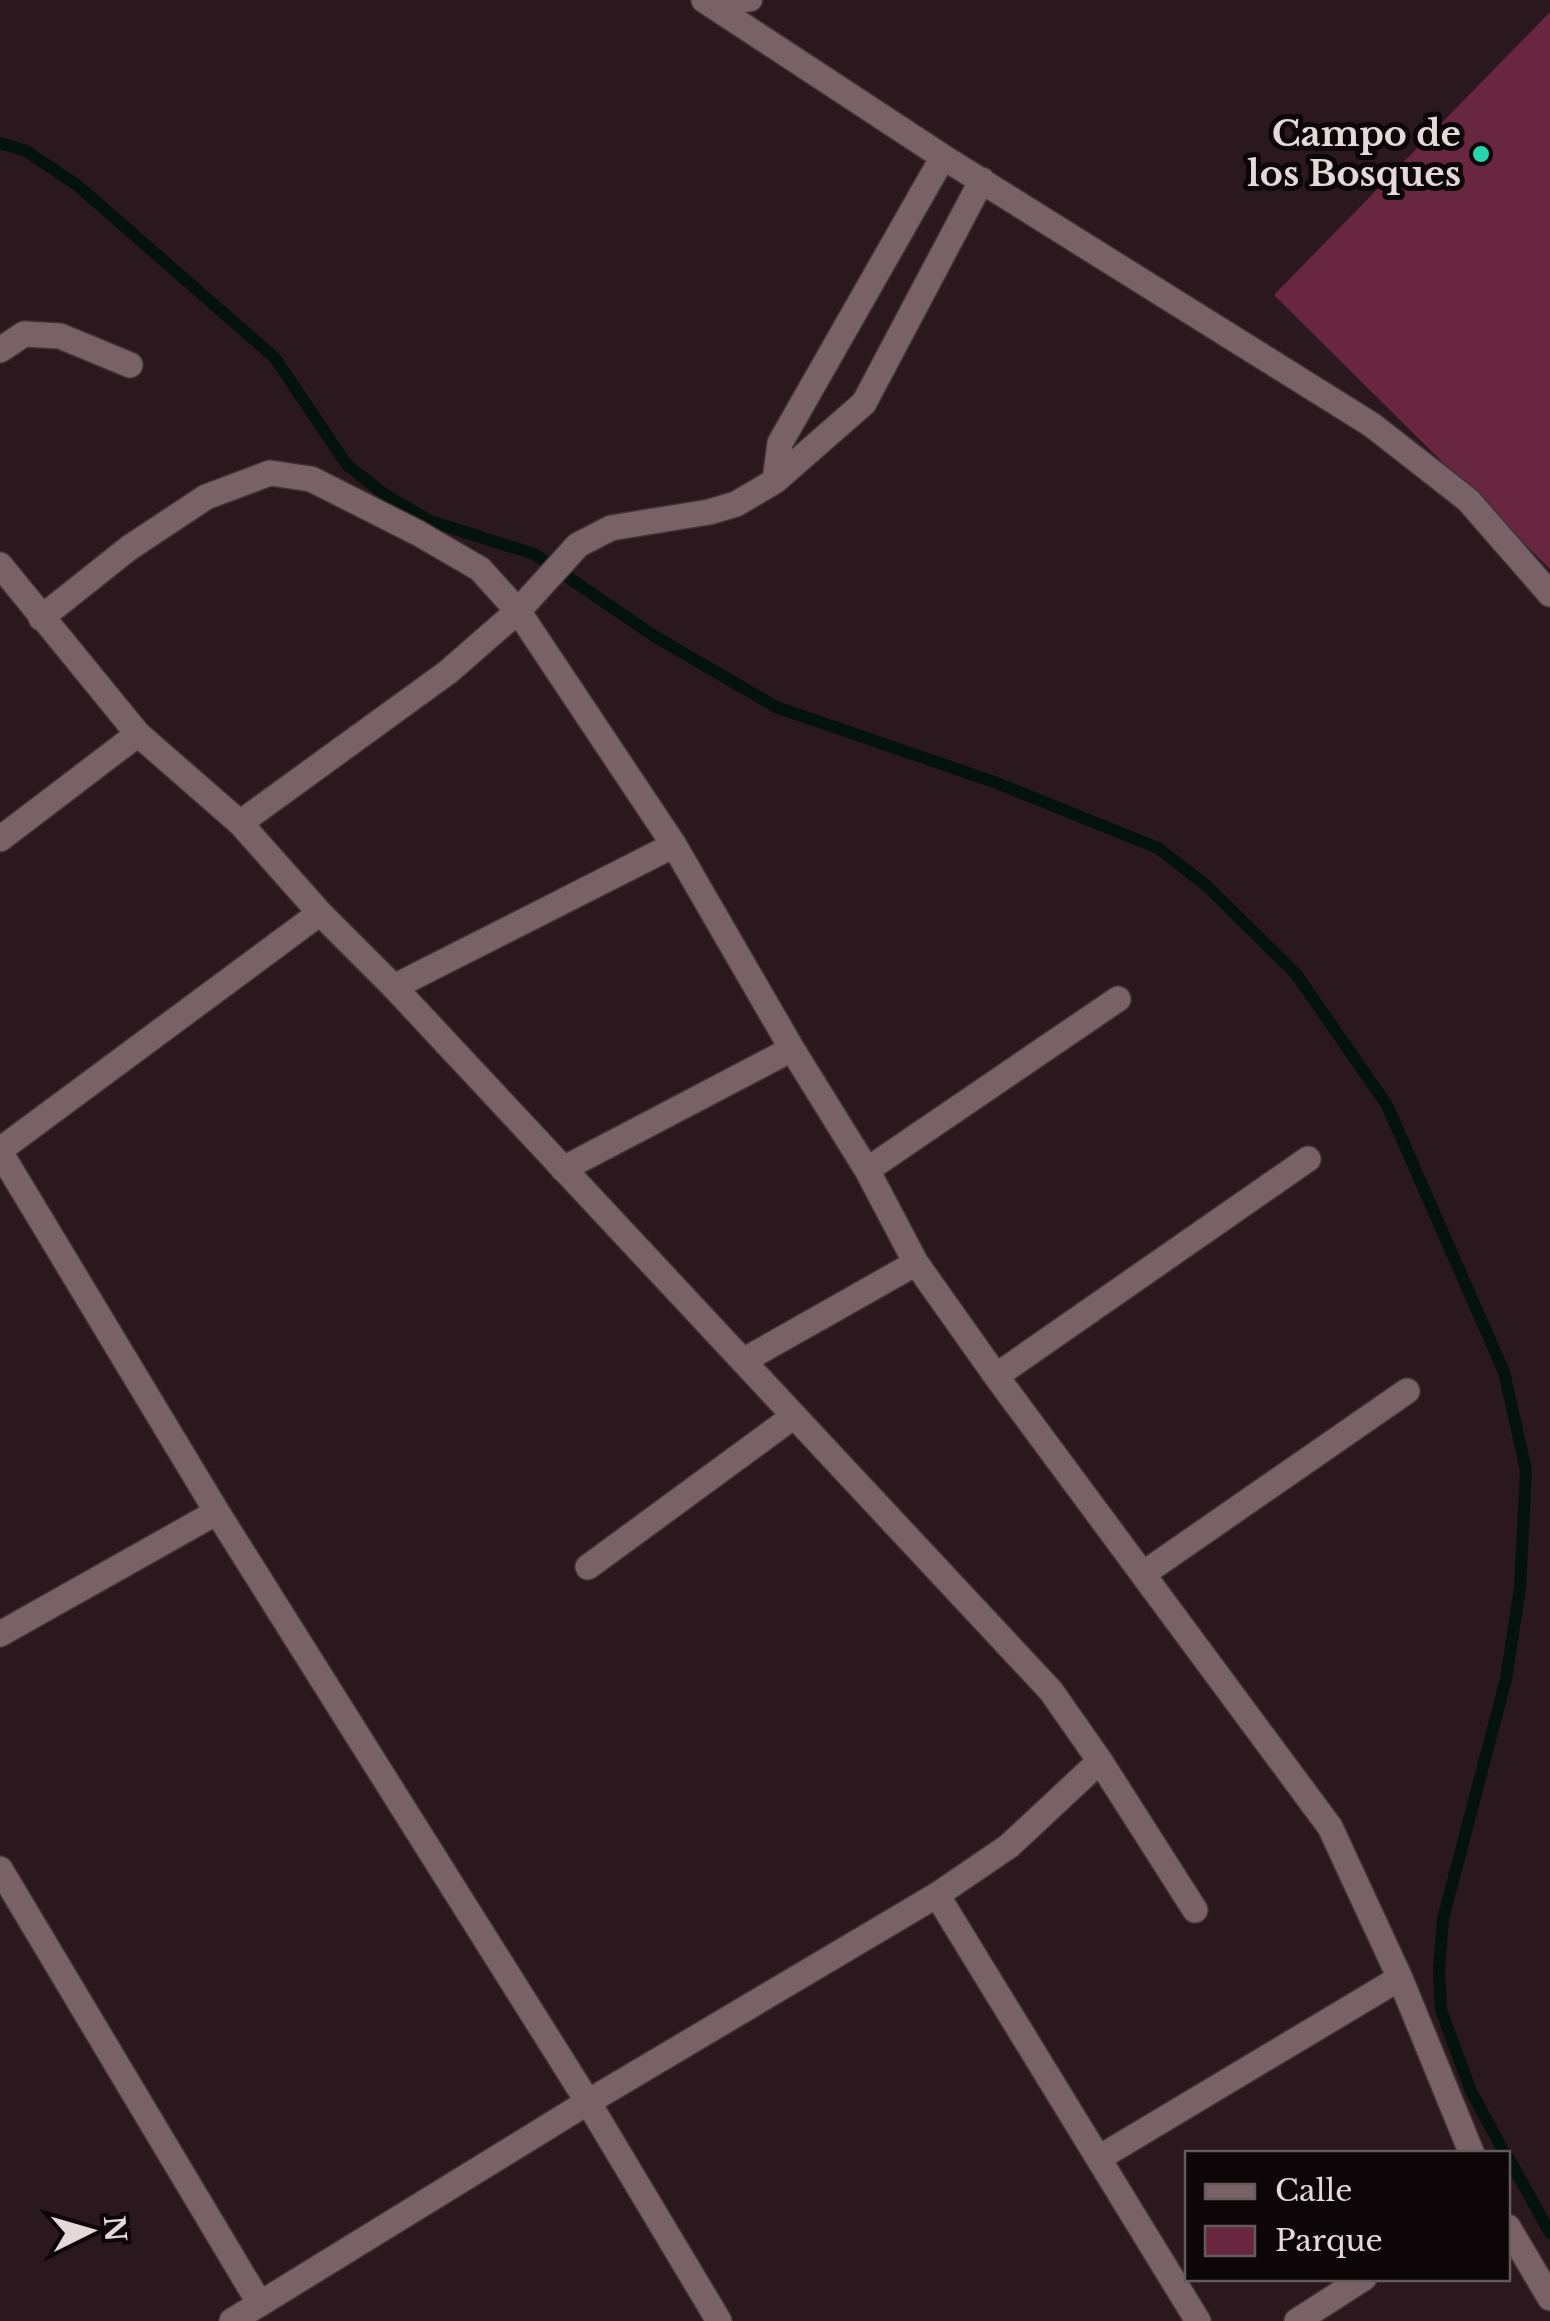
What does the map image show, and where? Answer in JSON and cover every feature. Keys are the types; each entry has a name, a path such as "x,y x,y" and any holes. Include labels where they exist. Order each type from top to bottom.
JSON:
{"street":[{"path":"711,2 944,157 1372,425 1468,500 1550,594"},
{"path":"775,481 780,443 944,157"},
{"path":"240,823 448,672 518,612 578,545 611,528 736,504 775,481 864,402 982,180"},
{"path":"0,350 24,334 60,336 130,366"},
{"path":"41,618 130,548 206,497 270,473 311,480 480,569 518,612 674,845 867,1170 916,1263 1330,1827 1400,1978 1471,2151"},
{"path":"0,565 138,734 240,823 1050,1691 1100,1761 1195,1910"},
{"path":"0,839 138,734"},
{"path":"394,987 674,845"},
{"path":"320,913 0,1151 216,1512 588,2102 719,2321"},
{"path":"867,1170 1118,998"},
{"path":"563,1170 792,1049"},
{"path":"996,1376 1308,1159"},
{"path":"743,1361 916,1263"},
{"path":"1143,1574 1407,1391"},
{"path":"588,1566 794,1416"},
{"path":"0,1634 216,1512"},
{"path":"232,2321 937,1894 1009,1846 1100,1761"},
{"path":"0,1869 260,2304"},
{"path":"937,1894 1198,2321"},
{"path":"1098,2158 1400,1978"},
{"path":"1510,2230 1550,2298"},
{"path":"1297,2321 1359,2281"}],"lane":[{"path":"711,2 752,0"}],"green space":[{"name":"Campo de los Bosques","path":"1550,12 1550,569 1274,295"}],"waterway":[{"path":"0,143 26,151 77,185 275,358 347,465 387,496 430,521 534,554 654,636 776,707 997,783 1158,848 1207,886 1296,974 1387,1105 1504,1372 1526,1470 1520,1588 1506,1679 1443,1919 1439,1971 1441,2010 1471,2091 1503,2151"},
{"path":"1510,2161 1550,2233"}],"place":[{"name":"Campo de los Bosques","path":"1481,154"}]}
